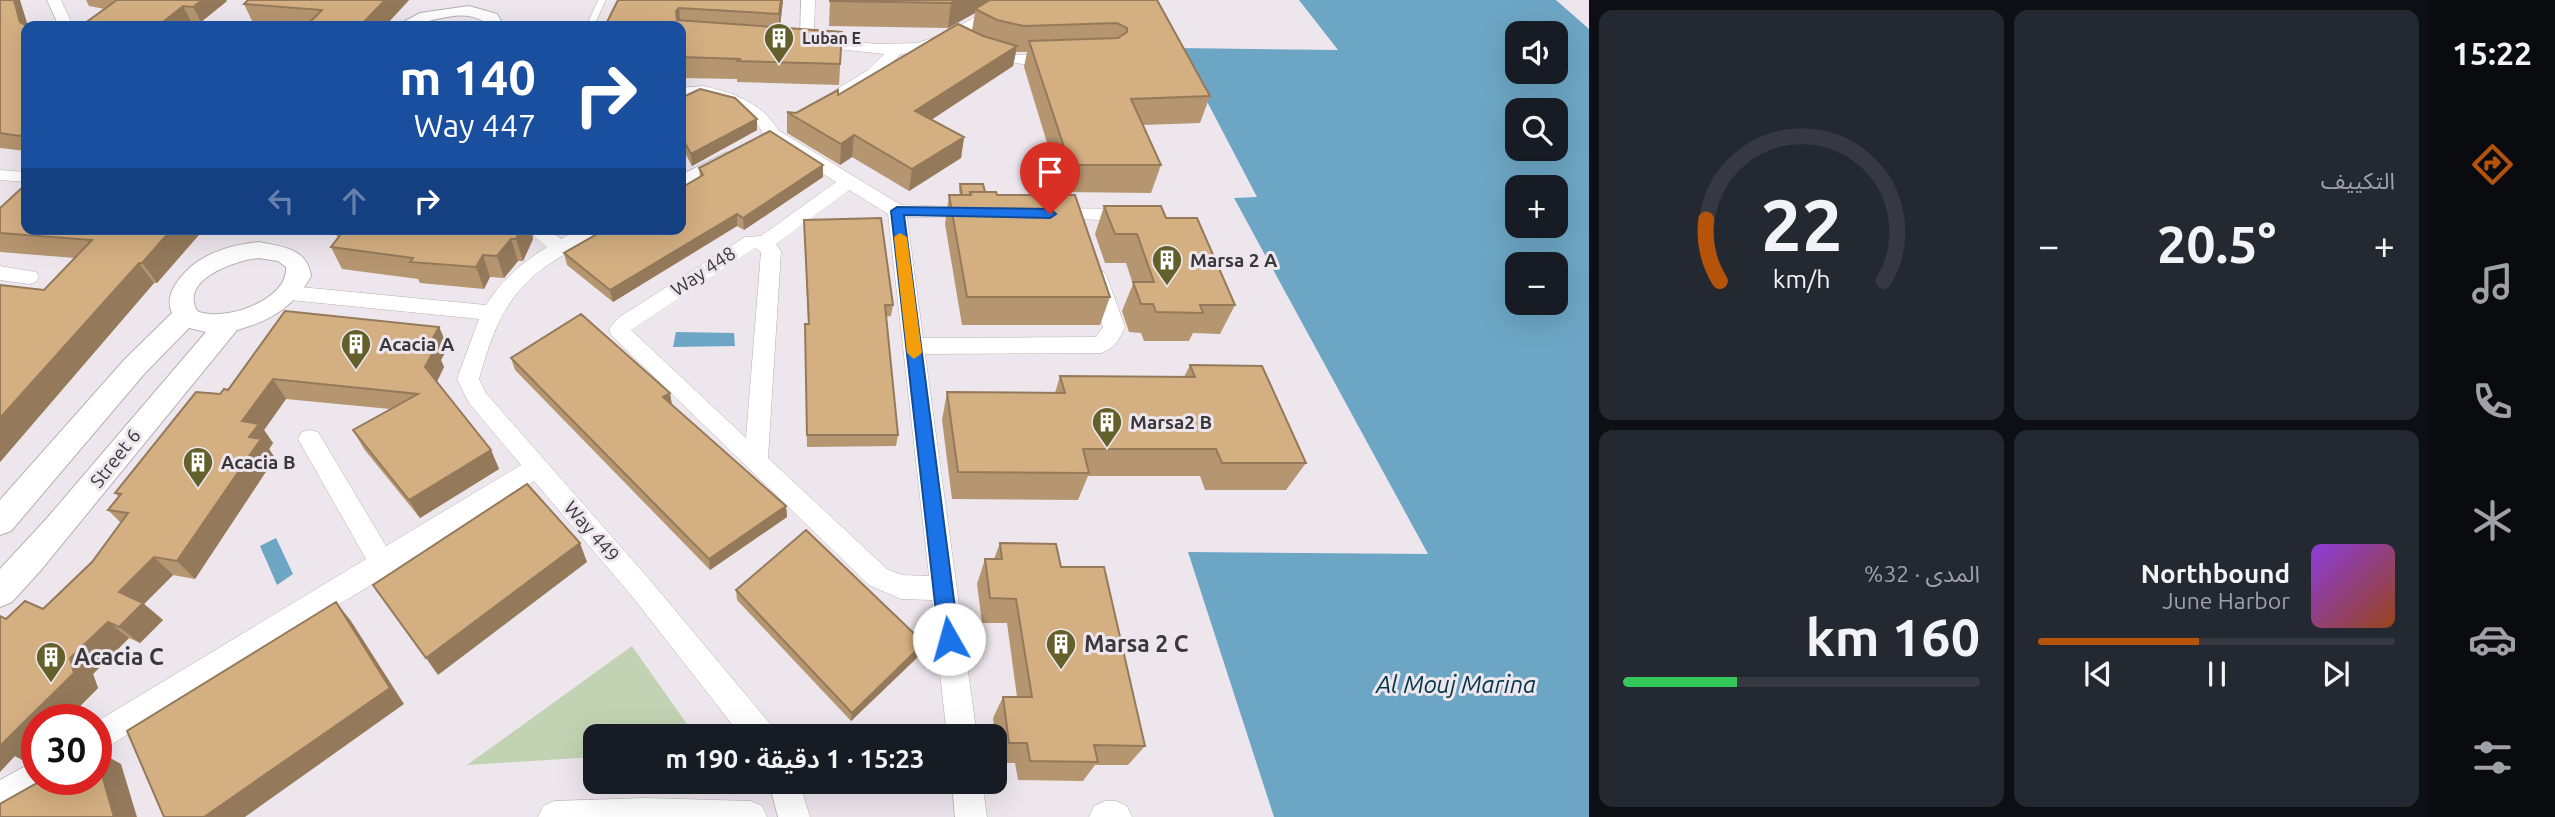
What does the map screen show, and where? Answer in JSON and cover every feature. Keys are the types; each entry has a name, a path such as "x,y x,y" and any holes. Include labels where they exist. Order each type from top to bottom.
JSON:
{"street":[{"path":"54,0 64,21"},
{"path":"413,21 441,0"},
{"path":"808,0 801,42 897,49 931,45 1014,0"},
{"path":"427,13 479,5 494,21"},
{"path":"952,34 986,51 1017,60 1070,58"},
{"path":"847,44 860,54 873,73"},
{"path":"827,101 873,73 897,49"},
{"path":"686,93 703,91 724,95 762,117 771,132 897,211 993,212"},
{"path":"686,179 737,151"},
{"path":"0,175 21,177"},
{"path":"756,461 771,251 764,243 848,182"},
{"path":"897,211 960,724"},
{"path":"1034,213 1149,215"},
{"path":"913,346 1101,345 1109,339 1114,327 1075,214"},
{"path":"225,257 245,235"},
{"path":"543,235 560,247"},
{"path":"290,293 490,313 510,285 528,268 582,235"},
{"path":"279,240 299,271 297,282 290,293 263,313 228,324 197,321 186,315 180,296 195,274 225,257 279,240"},
{"name":"Way 448","path":"764,243 748,241 625,323 620,329 626,340 878,576 901,587 943,589"},
{"path":"0,273 29,277"},
{"name":"Way 449","path":"490,313 468,379 477,397 640,587 751,724"},
{"path":"0,522 135,366 186,315"},
{"name":"Street 6","path":"0,592 84,498 172,386 228,324"},
{"path":"310,439 383,564"},
{"path":"112,729 537,467"},
{"path":"0,798 21,785"},
{"path":"787,794 794,817"},
{"path":"968,794 971,817"},
{"path":"554,817 646,814 751,817"},
{"path":"1105,817 1116,817"}],"lane":[{"path":"592,21 602,0"}],"green space":[{"path":"632,646 687,724 583,724 583,758 467,765"}],"water":[{"name":"Al Mouj Marina","path":"1299,0 1556,0 1589,29 1589,817 1274,817 1188,552 1428,554 1234,198 1257,197 1179,48 1338,50"},
{"path":"676,332 734,333 735,346 673,347"},
{"path":"276,538 293,574 277,585 260,546"}],"building":[{"path":"0,0 14,0 21,23 21,135 0,133"},
{"path":"117,0 202,0 193,7 183,6 164,21 88,21"},
{"path":"248,0 385,0 365,21 311,21 322,10 244,4"},
{"path":"618,0 781,0 779,14 679,8 676,11 677,20 842,32 840,64 686,57 686,21 608,21"},
{"path":"830,0 956,0 951,3"},
{"path":"990,0 1157,0 1210,96 1131,99 1161,165 1070,165 1029,41 1118,38 1127,32 1127,28 1117,23 1024,26 997,20 975,9"},
{"path":"958,24 983,36 1017,46 915,111 964,137 912,169 854,135 841,144 787,112 796,113 838,90 838,95"},
{"path":"700,89 735,98 757,119 691,154 686,145 686,96"},
{"path":"770,131 823,165 743,218 737,214 610,290 564,253 596,235 686,235 686,185 703,175 699,168"},
{"path":"960,184 983,184 985,192 962,195"},
{"path":"21,189 21,235 0,233 0,208"},
{"path":"970,192 996,192 997,195 1075,195 1110,297 967,297 949,195 971,195"},
{"path":"1104,206 1161,206 1166,218 1197,218 1235,305 1200,305 1203,313 1156,312 1153,304 1141,304 1133,282 1154,282 1137,234 1115,234"},
{"path":"881,218 893,305 885,305 898,435 807,435 805,324 809,324 804,220"},
{"path":"26,235 167,235 0,418 0,285 44,290 92,240"},
{"path":"340,235 518,235 516,239 511,239 497,256 483,255 476,267 410,262 413,258 331,247"},
{"path":"285,311 439,327 428,347 435,348 425,367 491,450 409,500 353,430 418,394 273,379 242,421 259,424 249,437 261,439 177,561 154,557 119,592 143,603 119,627 108,622 70,658 74,673 43,704 21,704 21,725 0,746 0,616 6,619 25,601 43,609 92,562 128,513 108,510 121,494 115,493 196,392 220,394 224,389 228,390"},
{"path":"581,314 670,393 663,397 786,506 709,559 511,358"},
{"name":"Marsa2 B","path":"1190,365 1262,366 1306,463 1222,463 1216,449 1083,449 1089,473 958,472 947,392 1065,393 1060,376 1195,377"},
{"path":"527,484 580,543 426,658 373,585"},
{"path":"806,530 924,643 852,713 736,590"},
{"name":"Marsa 2 C","path":"1000,543 1056,544 1061,567 1104,567 1145,746 1094,745 1098,762 1030,761 1027,743 1009,743 1003,697 1032,697 1016,599 990,598 985,559 1002,559"},
{"path":"336,602 390,688 204,817 164,817 127,731"},
{"path":"21,792 21,795 108,795 114,817 0,817 0,804"}],"slow traffic":[{"path":"900,237 914,353"}],"place":[{"name":"Luban E","path":"779,65"},
{"name":"Marsa 2 A","path":"1167,287"},
{"name":"Acacia A","path":"356,371"},
{"name":"Marsa2 B","path":"1107,449"},
{"name":"Acacia B","path":"198,489"},
{"name":"Marsa 2 C","path":"1061,671"},
{"name":"Acacia C","path":"51,684"}],"route":[{"path":"949,639 897,211 1050,214"}]}
